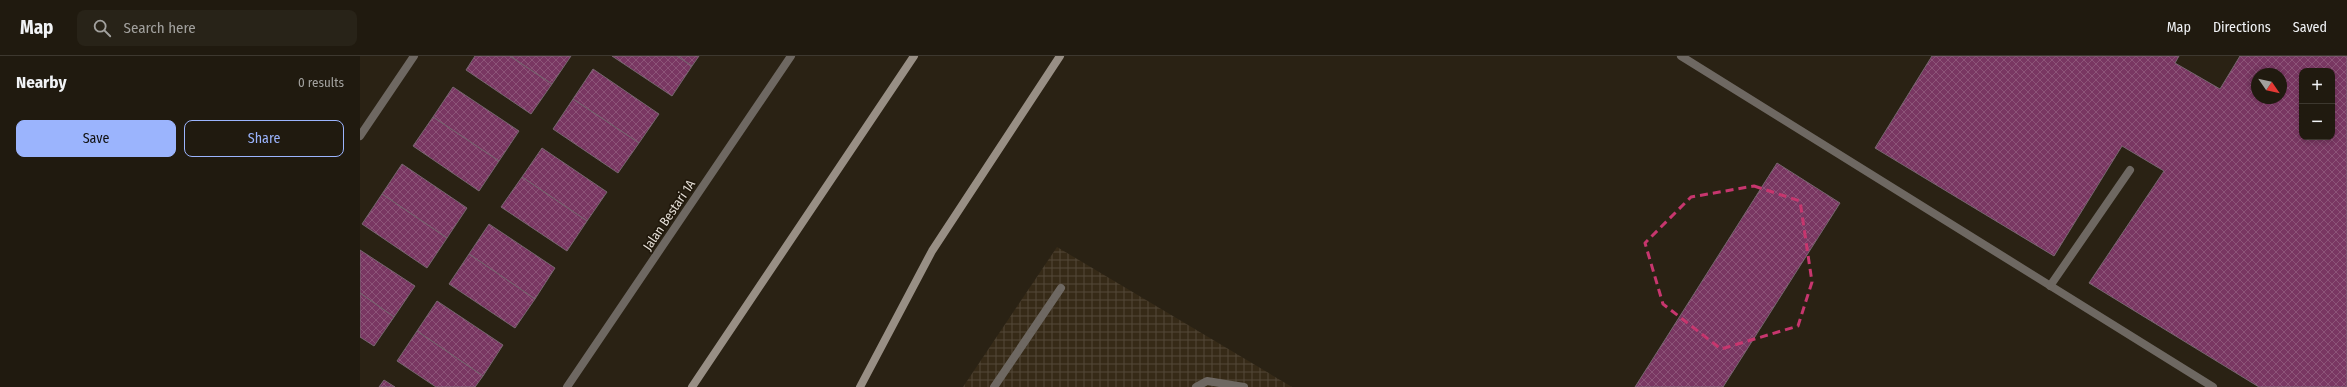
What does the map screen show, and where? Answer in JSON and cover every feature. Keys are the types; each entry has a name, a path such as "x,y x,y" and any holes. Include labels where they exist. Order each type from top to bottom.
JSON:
{"street":[{"path":"360,136 414,56"},
{"name":"Jalan Bestari 1A","path":"567,387 791,56"},
{"path":"692,387 914,56"},
{"path":"860,387 932,251 1060,56"},
{"path":"1681,56 2213,387"},
{"path":"2050,286 2130,170"},
{"path":"994,387 1062,288"},
{"path":"1196,387 1207,382 1226,383 1244,387"}],"highlighted area":[{"path":"1754,186 1800,201 1812,282 1798,326 1721,349 1663,304 1645,243 1691,197"}],"shaded area":[{"path":"1057,247 1292,387 963,387"}],"building":[{"path":"475,56 510,56 552,84 531,114 466,70"},
{"path":"510,56 571,56 552,84"},
{"path":"612,56 677,56 692,66 672,96"},
{"path":"677,56 699,56 692,66"},
{"path":"1932,56 2179,56 2175,63 2220,89 2240,56 2347,56 2347,387 2259,387 2089,283 2164,171 2122,146 2054,256 1875,148"},
{"path":"593,69 659,114 639,143 573,99"},
{"path":"453,87 519,131 499,161 433,117"},
{"path":"573,99 639,143 618,173 553,129"},
{"path":"433,117 499,161 479,191 413,146"},
{"path":"542,148 607,192 587,221 522,177"},
{"path":"1777,163 1840,203 1723,387 1635,387"},
{"path":"402,164 467,208 447,238 382,194"},
{"path":"522,177 587,221 567,251 501,207"},
{"path":"382,194 447,238 427,268 362,224"},
{"path":"489,224 555,268 535,299 469,254"},
{"path":"360,250 415,286 394,317 360,293"},
{"path":"469,254 535,299 515,328 449,284"},
{"path":"360,293 394,317 374,346 360,337"},
{"path":"437,301 503,345 483,376 417,331"},
{"path":"417,331 483,376 475,387 436,387 397,361"},
{"path":"384,380 395,387 379,387"}]}
